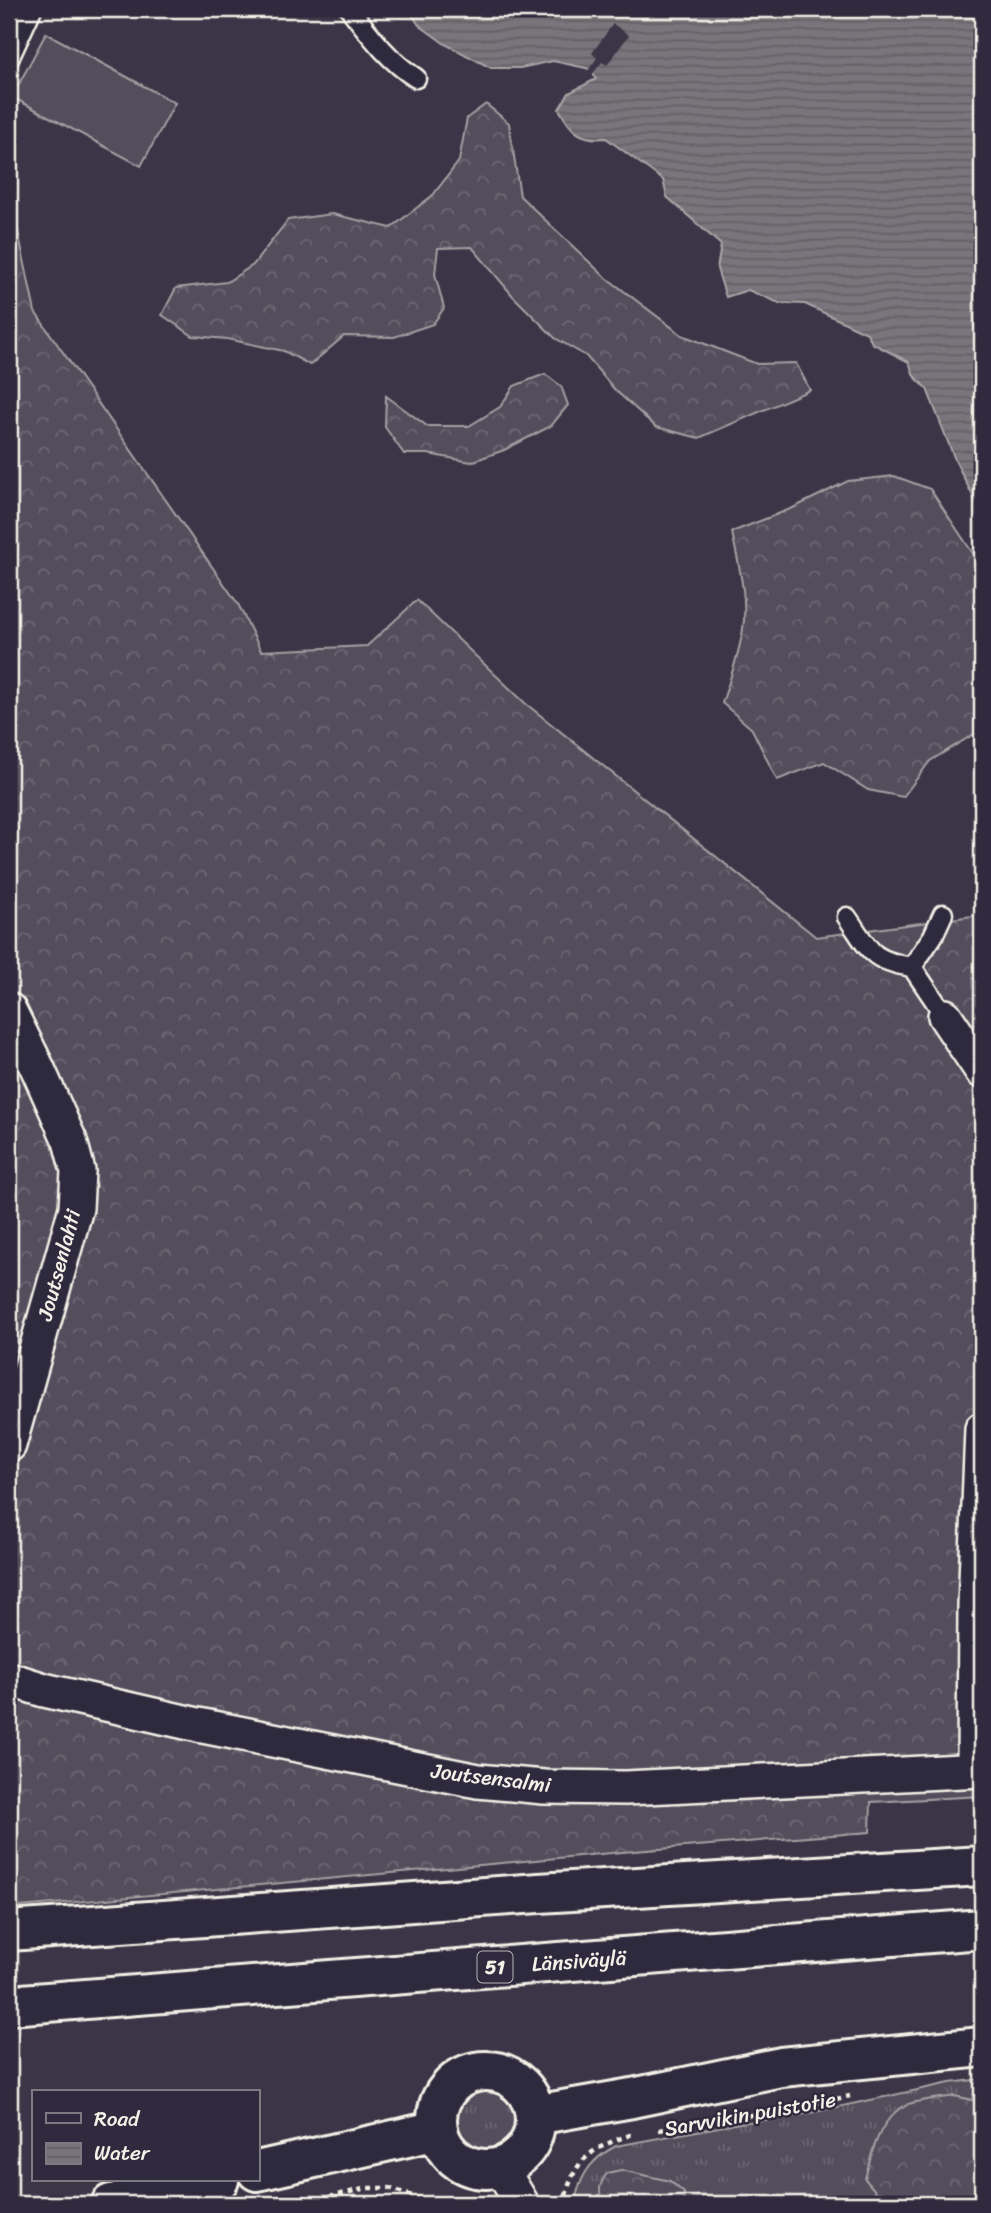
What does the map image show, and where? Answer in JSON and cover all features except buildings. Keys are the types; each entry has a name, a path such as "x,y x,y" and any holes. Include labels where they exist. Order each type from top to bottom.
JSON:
{"main road":[{"path":"9,1931 539,1893 982,1866"},
{"name":"Länsiväylä","path":"9,2005 982,1929"},
{"name":"Sarvvikin puistotie","path":"535,2115 781,2067 982,2047"},
{"path":"477,2072 505,2075 516,2082 526,2092 535,2115 530,2141 523,2152 500,2167 472,2167 460,2161 442,2142 438,2130 437,2118 444,2094 464,2076 477,2072"},
{"path":"259,2171 438,2130"},
{"path":"111,2204 210,2182"}],"street":[{"name":"Joutsenlahti","path":"9,1010 64,1129 78,1171 76,1208 9,1445"},
{"path":"945,1016 982,1071"},
{"path":"978,1770 975,1606 982,1429"},
{"name":"Joutsensalmi","path":"9,1679 44,1690 198,1725 478,1781 544,1787 626,1788 978,1770"},
{"path":"500,2167 522,2204"}],"lane":[{"path":"9,60 32,9"},
{"path":"351,9 381,49 398,66 416,78"},
{"path":"912,967 933,936 943,914"},
{"path":"847,917 870,953 890,963 912,967 945,1016"}],"path":[{"name":"Sarvvikin puistotie","path":"651,2131 861,2094"},
{"name":"Sarvvikin puistotie","path":"566,2196 569,2182 587,2156 602,2144 638,2133"},
{"path":"300,2204 367,2188 390,2188 436,2204"},
{"path":"546,2204 566,2196 570,2204"}],"green space":[{"path":"46,33 175,103 141,166 12,97"},
{"path":"486,104 509,123 520,196 604,276 682,335 757,364 796,363 810,390 699,438 656,427 615,390 586,356 555,338 513,296 472,247 438,248 435,274 444,308 433,324 394,337 344,336 310,365 284,351 227,339 193,336 162,315 176,288 227,282 253,265 288,220 332,214 391,228 433,195 459,161 467,118"},
{"path":"9,188 35,312 238,604 261,651 367,646 417,600 525,703 816,937 973,916 982,909 982,1796 871,1802 870,1832 9,1908"},
{"path":"545,374 561,386 568,405 551,426 504,450 471,462 428,454 404,454 385,427 386,396 427,426 469,426 500,407 514,386"},
{"path":"894,476 930,489 982,567 982,732 979,731 930,761 903,797 868,790 824,762 777,780 752,729 722,703 739,648 744,617 742,580 732,532 793,508 848,481"},
{"path":"982,2079 982,2102 954,2096 876,2192 899,2196 912,2204 683,2204 684,2193 599,2195 605,2204 580,2204 576,2197 590,2167 616,2146 740,2123 791,2117 950,2083"},
{"path":"485,2088 502,2093 510,2101 515,2118 510,2135 502,2143 485,2148 468,2143 460,2135 455,2118 460,2101 468,2093"},
{"path":"954,2096 982,2102 982,2204 912,2204 899,2196 876,2192 865,2179 877,2138 888,2120 895,2112 909,2104"},
{"path":"621,2170 670,2181 684,2193 683,2204 605,2204 600,2192 602,2181 607,2173"}],"water":[{"path":"408,9 982,9 982,514 956,462 927,389 914,376 909,362 872,343 867,333 805,304 779,303 748,290 726,297 717,269 721,245 667,197 663,180 606,138 589,138 572,129 559,109 569,93 596,79 593,72 553,61 520,68 491,68 445,44 419,25"}],"pier":[{"path":"613,24 629,35 607,65 602,62 592,75 587,72 597,58 592,53"}]}
